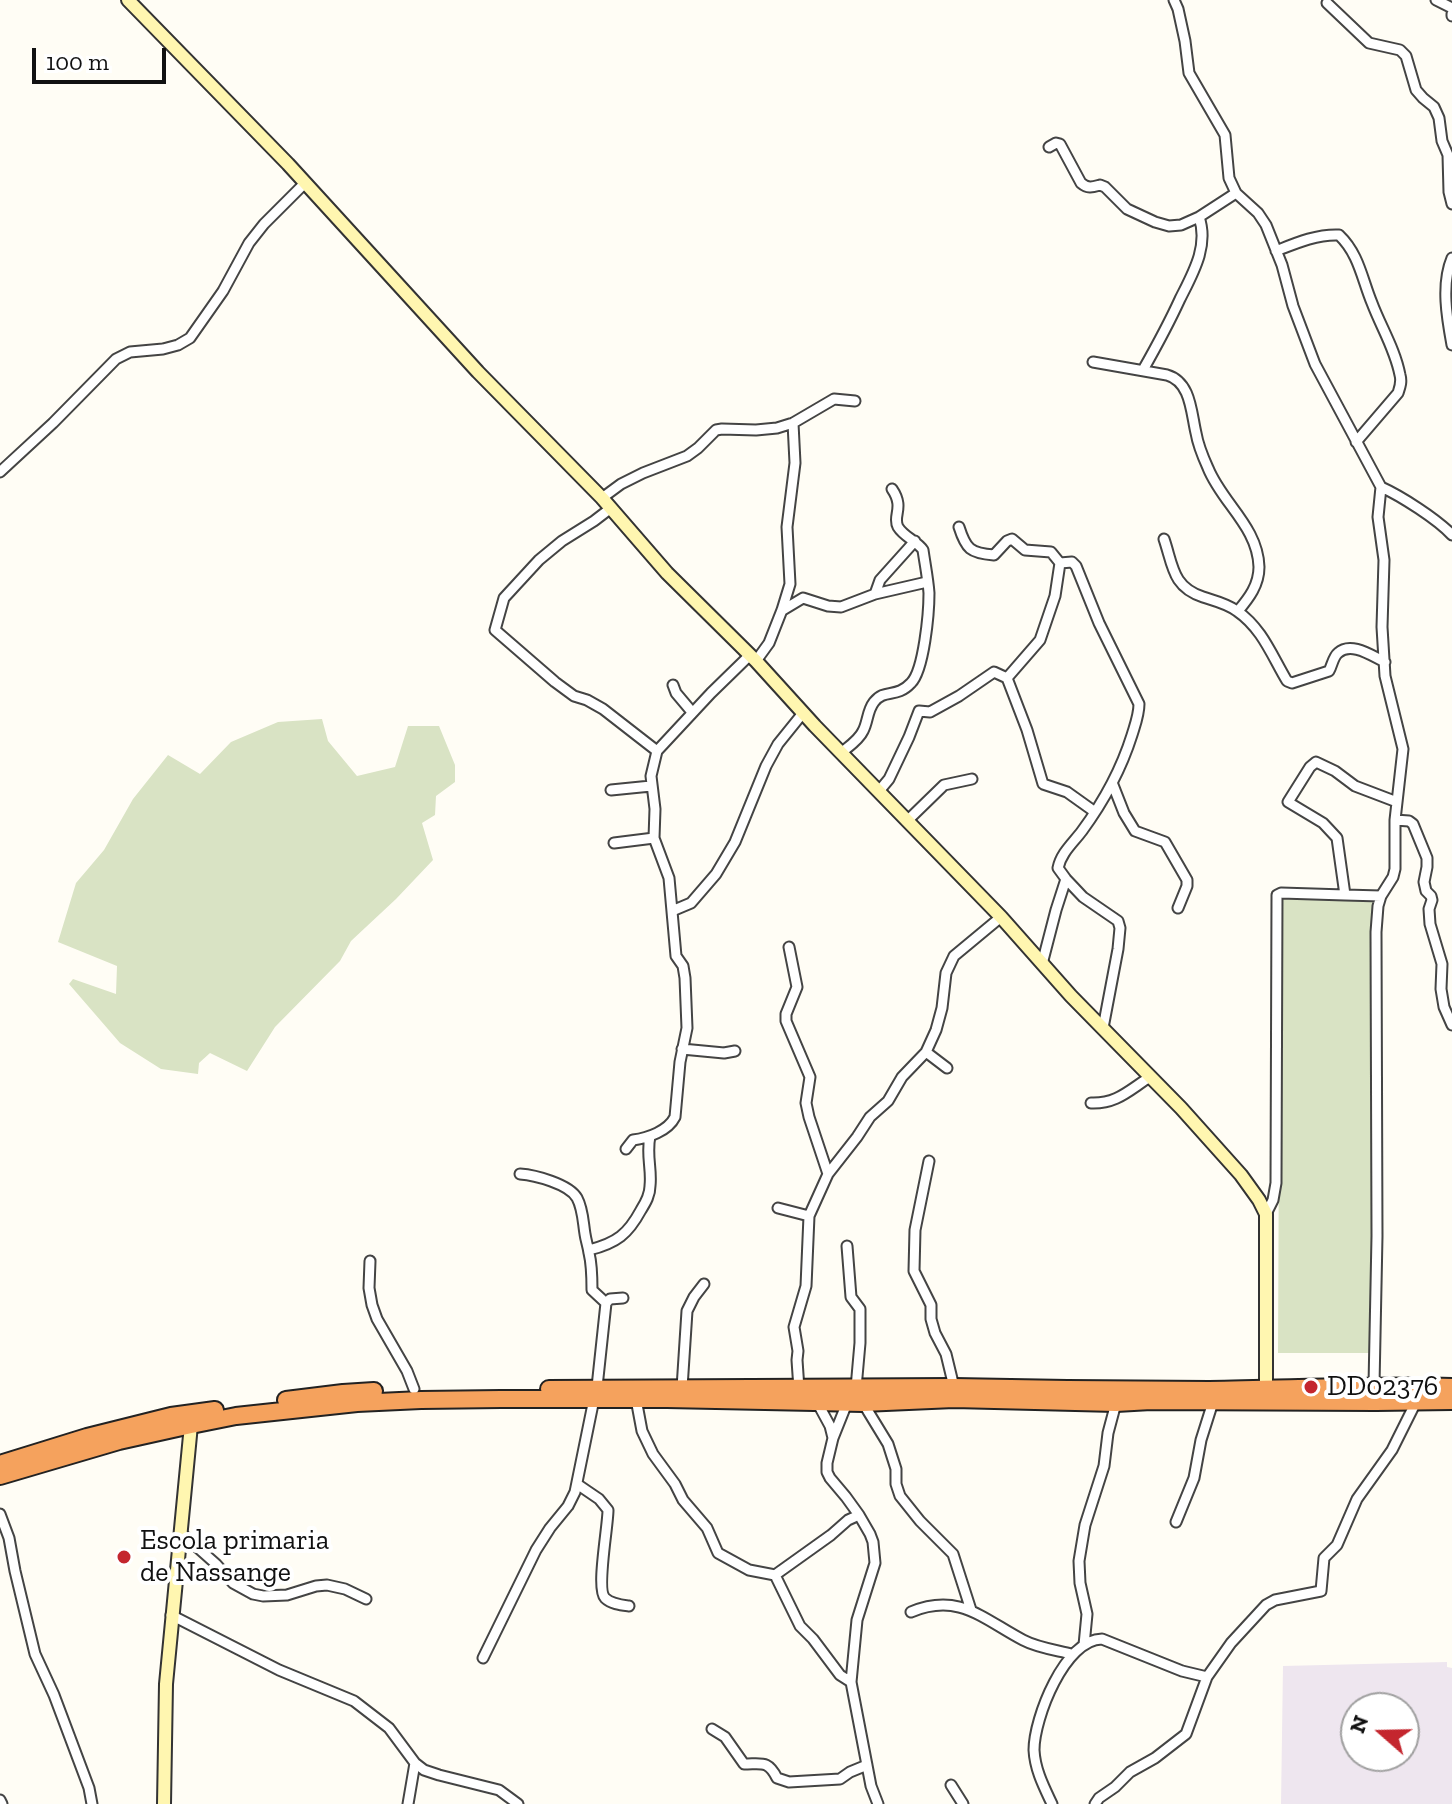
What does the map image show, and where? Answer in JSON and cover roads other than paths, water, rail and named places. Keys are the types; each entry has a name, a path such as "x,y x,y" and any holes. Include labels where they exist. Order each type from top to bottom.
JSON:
{"highway":[{"path":"0,1476 119,1441 191,1425 236,1416 357,1403 682,1388 799,1389 855,1398 1213,1402 1374,1385 1452,1387"},
{"path":"0,1464 87,1437 171,1416 343,1393 414,1389 596,1393 636,1399 817,1402 954,1387 1266,1394 1376,1402 1452,1401"}],"street":[{"path":"128,0 305,183 478,372 602,498 667,573 753,658 1001,917 1041,964 1241,1175 1266,1214"},
{"path":"1174,0 1185,41 1189,73 1225,135 1229,178 1236,193 1258,213 1276,251 1315,364 1381,487 1452,535"},
{"path":"1436,0 1452,8"},
{"path":"1327,3 1369,43 1400,50 1406,56 1416,90 1434,107 1439,118 1442,141 1448,155 1452,204"},
{"path":"1049,147 1060,144 1085,186 1105,187 1127,209 1169,226 1181,225 1199,217 1236,193"},
{"path":"0,472 116,359 130,352 178,345 190,338 223,291 249,243 305,183"},
{"path":"1143,370 1172,318 1198,259 1202,236 1199,217"},
{"path":"1276,251 1302,241 1335,234 1349,246 1360,268 1401,377 1398,393 1356,442"},
{"path":"1452,258 1446,289 1452,345"},
{"path":"1093,362 1175,377 1180,382 1189,401 1196,437 1208,470 1254,541 1259,567 1256,586 1238,611"},
{"path":"602,498 643,473 687,456 716,430 766,430 793,423 834,399 855,401"},
{"path":"626,1149 633,1140 650,1136 671,1125 675,1117 687,1028 685,978 683,966 676,956 669,878 654,838 655,809 651,776 657,751 692,712 769,643 790,584 787,527 795,463 793,423"},
{"path":"1374,1385 1377,1251 1376,932 1381,896 1395,869 1395,820 1403,749 1387,688 1382,627 1384,560 1378,517 1381,487"},
{"path":"841,753 863,732 871,706 877,698 901,692 915,679 920,665 929,596 923,550 898,527 900,505 892,489"},
{"path":"611,508 539,560 504,598 495,630 555,682 574,696 603,709 657,751"},
{"path":"959,527 968,549 994,555 1009,539 1025,550 1051,552 1060,563 1055,596 1040,640 1007,678"},
{"path":"1164,539 1172,570 1180,583 1190,593 1220,601 1238,611 1260,632 1287,681 1292,683 1329,671 1338,653 1352,648 1385,662"},
{"path":"875,594 880,580 915,541"},
{"path":"1060,563 1072,562 1076,566 1099,623 1139,704 1130,743 1113,785 1058,863 1059,870 1083,897 1114,917 1120,928 1103,1028"},
{"path":"782,610 803,598 841,607 875,594 927,582"},
{"path":"879,791 889,779 919,711 930,712 994,672 1007,678 1043,784 1067,792 1095,812"},
{"path":"673,685 692,712"},
{"path":"672,911 691,903 716,874 735,842 766,766 778,744 803,713"},
{"path":"1345,895 1337,838 1323,823 1288,802 1290,798 1316,762 1363,790 1397,802"},
{"path":"907,821 944,785 972,779"},
{"path":"1113,785 1135,831 1165,842 1187,880 1178,908"},
{"path":"611,790 651,786"},
{"path":"1395,820 1413,824 1427,858 1424,882 1431,896 1430,924 1442,964 1444,1007 1452,1025"},
{"path":"614,843 654,838"},
{"path":"1041,964 1066,879"},
{"path":"1266,1394 1266,1214 1276,1183 1277,895 1381,896"},
{"path":"799,1389 794,1327 806,1286 809,1216 828,1174 870,1117 888,1101 902,1077 926,1052 936,1030 946,973 954,956 1001,917"},
{"path":"789,947 797,987 786,1021 810,1077 806,1103 828,1174"},
{"path":"682,1049 724,1053 735,1051"},
{"path":"926,1052 947,1068"},
{"path":"1091,1103 1113,1101 1150,1077"},
{"path":"589,1250 606,1246 630,1229 647,1199 650,1187 647,1147 650,1136"},
{"path":"929,1161 915,1230 914,1271 931,1305 931,1319 946,1354 954,1387"},
{"path":"520,1174 554,1182 574,1193 584,1219 592,1290 606,1303"},
{"path":"778,1208 809,1216"},
{"path":"847,1246 851,1297 860,1309 860,1343 855,1398 833,1438 827,1472 859,1515 873,1542 875,1563 857,1620 851,1682 871,1786 878,1804"},
{"path":"370,1261 372,1305 414,1389"},
{"path":"682,1388 687,1311 704,1284"},
{"path":"483,1658 536,1550 568,1506 577,1484 596,1393 606,1303 610,1299 623,1298"},
{"path":"855,1398 888,1444 900,1496 953,1554 971,1610"},
{"path":"636,1399 642,1431 653,1454 683,1500 707,1528 718,1553 749,1570 775,1575 859,1515"},
{"path":"1095,1804 1130,1772 1155,1758 1186,1734 1207,1677 1231,1643 1266,1605 1275,1600 1321,1591 1324,1558 1337,1545 1357,1499 1400,1438 1417,1400"},
{"path":"817,1402 833,1438"},
{"path":"1176,1522 1194,1478 1201,1440 1213,1402"},
{"path":"1084,1645 1087,1614 1079,1561 1085,1525 1104,1466 1116,1403"},
{"path":"164,1804 166,1684 191,1425"},
{"path":"577,1484 599,1499 608,1510 600,1585 602,1594 611,1603 629,1606"},
{"path":"0,1514 9,1538 35,1654 54,1695 89,1788 92,1804"},
{"path":"180,1532 233,1583 253,1594 287,1595 327,1585 366,1599"},
{"path":"775,1575 800,1626 840,1675 851,1682"},
{"path":"911,1612 926,1606 957,1605 1023,1640 1072,1654"},
{"path":"171,1615 279,1670 354,1701 389,1728 415,1763 424,1770 499,1790 518,1804"},
{"path":"1052,1804 1038,1769 1035,1738 1043,1705 1072,1654 1095,1639 1102,1639 1182,1671 1207,1677"},
{"path":"712,1729 725,1737 744,1764 765,1763 777,1778 789,1782 840,1779 867,1765"},
{"path":"408,1804 415,1763"},
{"path":"951,1785 963,1804"}],"place":[{"name":"DD02376","path":"1311,1387"},
{"name":"Escola primaria de Nassange","path":"124,1557"}]}
